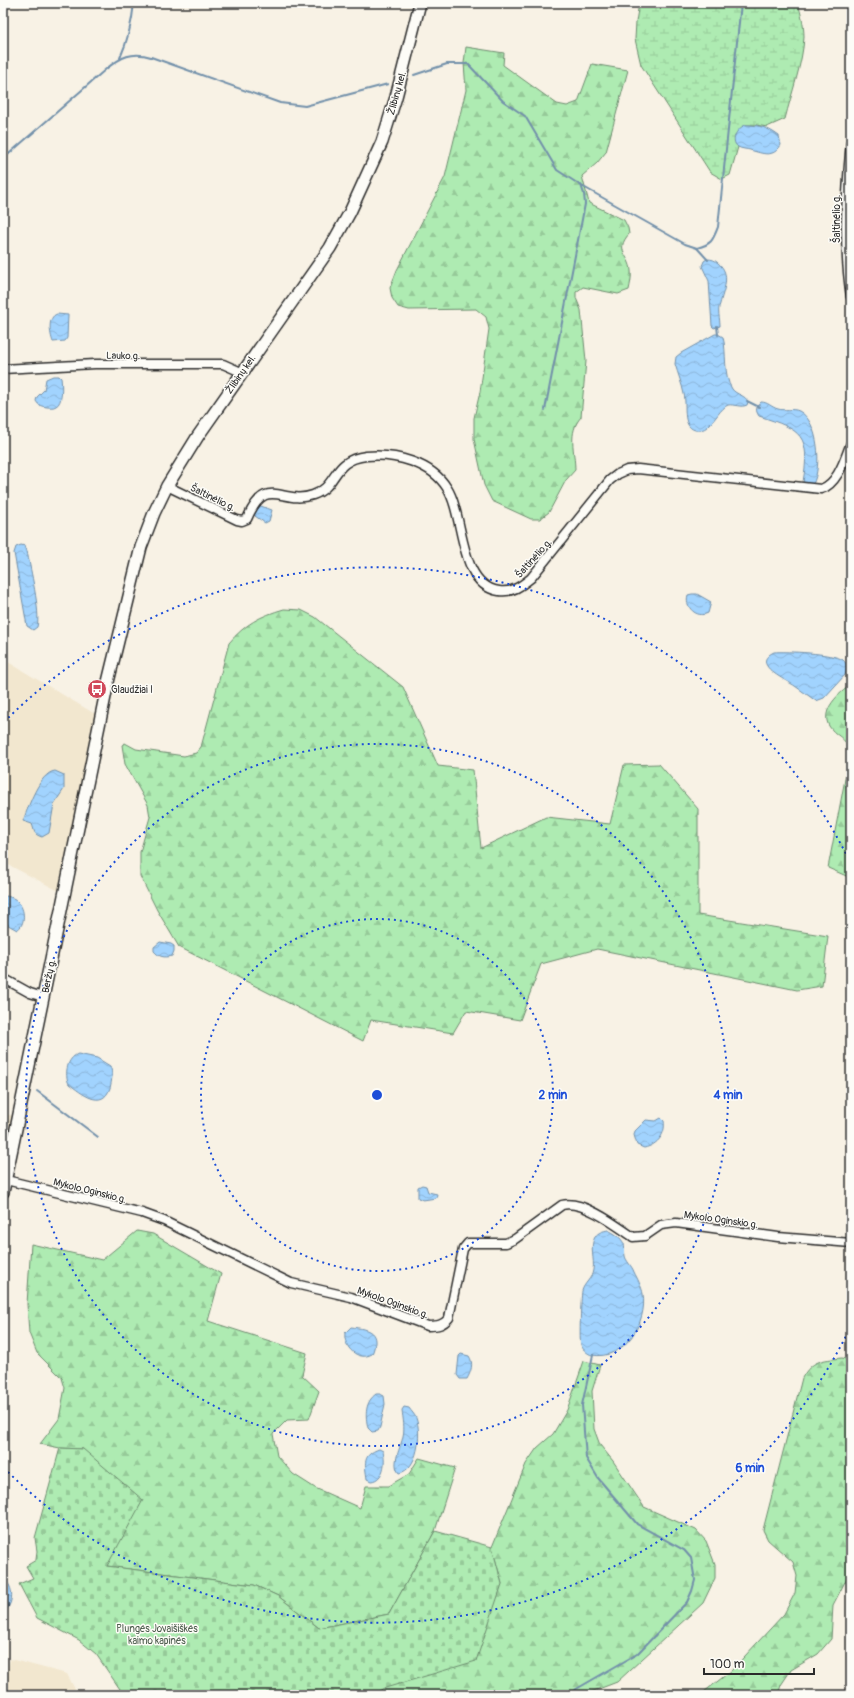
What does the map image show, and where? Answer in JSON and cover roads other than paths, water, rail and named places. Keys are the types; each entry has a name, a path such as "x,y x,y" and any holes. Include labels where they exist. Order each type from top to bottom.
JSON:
{"main road":[{"name":"Žlibinų kel.","path":"92,760 108,682 136,565 149,524 168,486 198,436 241,372 325,254 350,212 382,142 396,97 420,3"},
{"name":"Beržų g.","path":"3,1192 92,760"}],"street":[{"name":"Šaltinėlio g.","path":"851,142 846,219 847,258 851,297"},
{"name":"Lauko g.","path":"3,369 95,364 223,364 241,372"},
{"name":"Šaltinėlio g.","path":"168,486 237,520 242,521 247,518 256,501 261,496 276,494 303,497 312,496 326,487 342,465 358,457 379,456 413,462 438,476 447,487 453,498 458,513 466,554 471,568 477,577 485,585 494,590 504,591 516,589 531,578 610,480 627,470 652,470 821,489 826,487 835,477 851,443"},
{"path":"3,978 30,993 43,997"},
{"name":"Mykolo Oginskio g.","path":"6,1180 142,1213 164,1221 291,1284 351,1297 428,1326 444,1324 449,1318 463,1249 468,1243 506,1243 515,1239 562,1205 569,1203 602,1215 633,1238 645,1236 661,1225 676,1223 778,1237 851,1243"}],"water":[{"path":"746,125 760,126 771,131 779,136 781,145 775,152 768,154 738,147 735,144 734,137 740,128"},
{"path":"707,259 716,261 722,267 726,277 719,309 720,326 714,328 712,326 709,281 702,266 704,261"},
{"path":"57,314 68,315 67,338 65,341 53,342 50,326 52,319"},
{"path":"715,334 723,337 726,371 729,384 734,391 745,398 748,402 745,406 728,405 706,428 695,430 691,428 686,420 685,399 675,364 676,357"},
{"path":"53,376 59,376 61,378 62,394 60,401 54,407 40,406 36,401 37,397 44,390 46,379"},
{"path":"761,402 778,409 799,411 806,416 815,434 817,445 817,467 813,484 804,485 803,482 806,454 804,444 800,437 794,431 785,426 759,416 757,409"},
{"path":"258,505 272,510 269,521 265,523 255,516 254,514"},
{"path":"21,545 25,546 27,551 38,611 37,627 33,630 27,626 14,553 16,547"},
{"path":"697,594 711,602 708,613 700,614 692,611 687,599 688,595"},
{"path":"774,652 809,653 838,658 846,663 846,673 824,698 816,701 778,676 767,666 765,662 767,657"},
{"path":"55,771 64,775 64,789 54,804 49,833 42,837 36,834 32,824 23,821 39,784 49,773"},
{"path":"6,896 15,900 22,908 24,916 22,924 17,930 3,922 3,897"},
{"path":"160,942 174,946 172,956 167,957 158,955 154,951 154,947"},
{"path":"78,1054 97,1058 110,1066 112,1077 110,1088 106,1095 102,1098 91,1098 79,1092 69,1084 67,1071 69,1063 74,1056"},
{"path":"661,1118 664,1121 664,1130 657,1142 644,1148 637,1145 634,1135 635,1131 646,1120 656,1121"},
{"path":"422,1185 426,1186 428,1192 437,1194 436,1198 423,1200 418,1198 418,1187"},
{"path":"608,1230 619,1237 624,1244 626,1258 642,1288 644,1305 642,1316 637,1327 624,1346 614,1352 604,1355 592,1355 584,1350 580,1342 582,1291 592,1273 593,1241 602,1231"},
{"path":"351,1327 363,1329 372,1333 375,1341 372,1354 362,1356 352,1352 346,1343 345,1338 345,1333"},
{"path":"461,1354 469,1356 471,1359 471,1370 467,1379 460,1379 457,1375 459,1356"},
{"path":"376,1394 384,1396 385,1404 380,1427 378,1431 372,1432 368,1428 366,1418 368,1405 372,1397"},
{"path":"404,1407 409,1408 414,1414 419,1433 417,1450 411,1465 399,1473 396,1460 404,1433 402,1410"},
{"path":"379,1449 383,1451 384,1455 383,1470 379,1477 371,1481 367,1479 365,1464 367,1457"},
{"path":"3,1579 10,1586 12,1596 7,1610 3,1613"}],"waterway":[{"path":"120,58 129,31 134,3"},
{"path":"697,248 709,243 715,235 718,227 741,3"},
{"path":"3,159 106,69 122,58 132,55 144,55 151,57 280,103 305,106 388,84"},
{"path":"414,75 447,64 468,64 503,101 525,116 557,170 580,185 685,244 697,248 708,260"},
{"path":"545,410 585,204 581,185"},
{"path":"717,326 718,335"},
{"path":"747,401 759,407"},
{"path":"37,1091 98,1137"},
{"path":"566,1695 637,1654 687,1602 695,1580 691,1558 684,1550 637,1524 598,1478 586,1458 582,1405 593,1355"}],"place":[{"name":"Glaudžiai I","path":"97,689"}],"park label":[{"name":"Plungės Jovaišiškės kaimo kapinės","path":"157,1634"}]}
